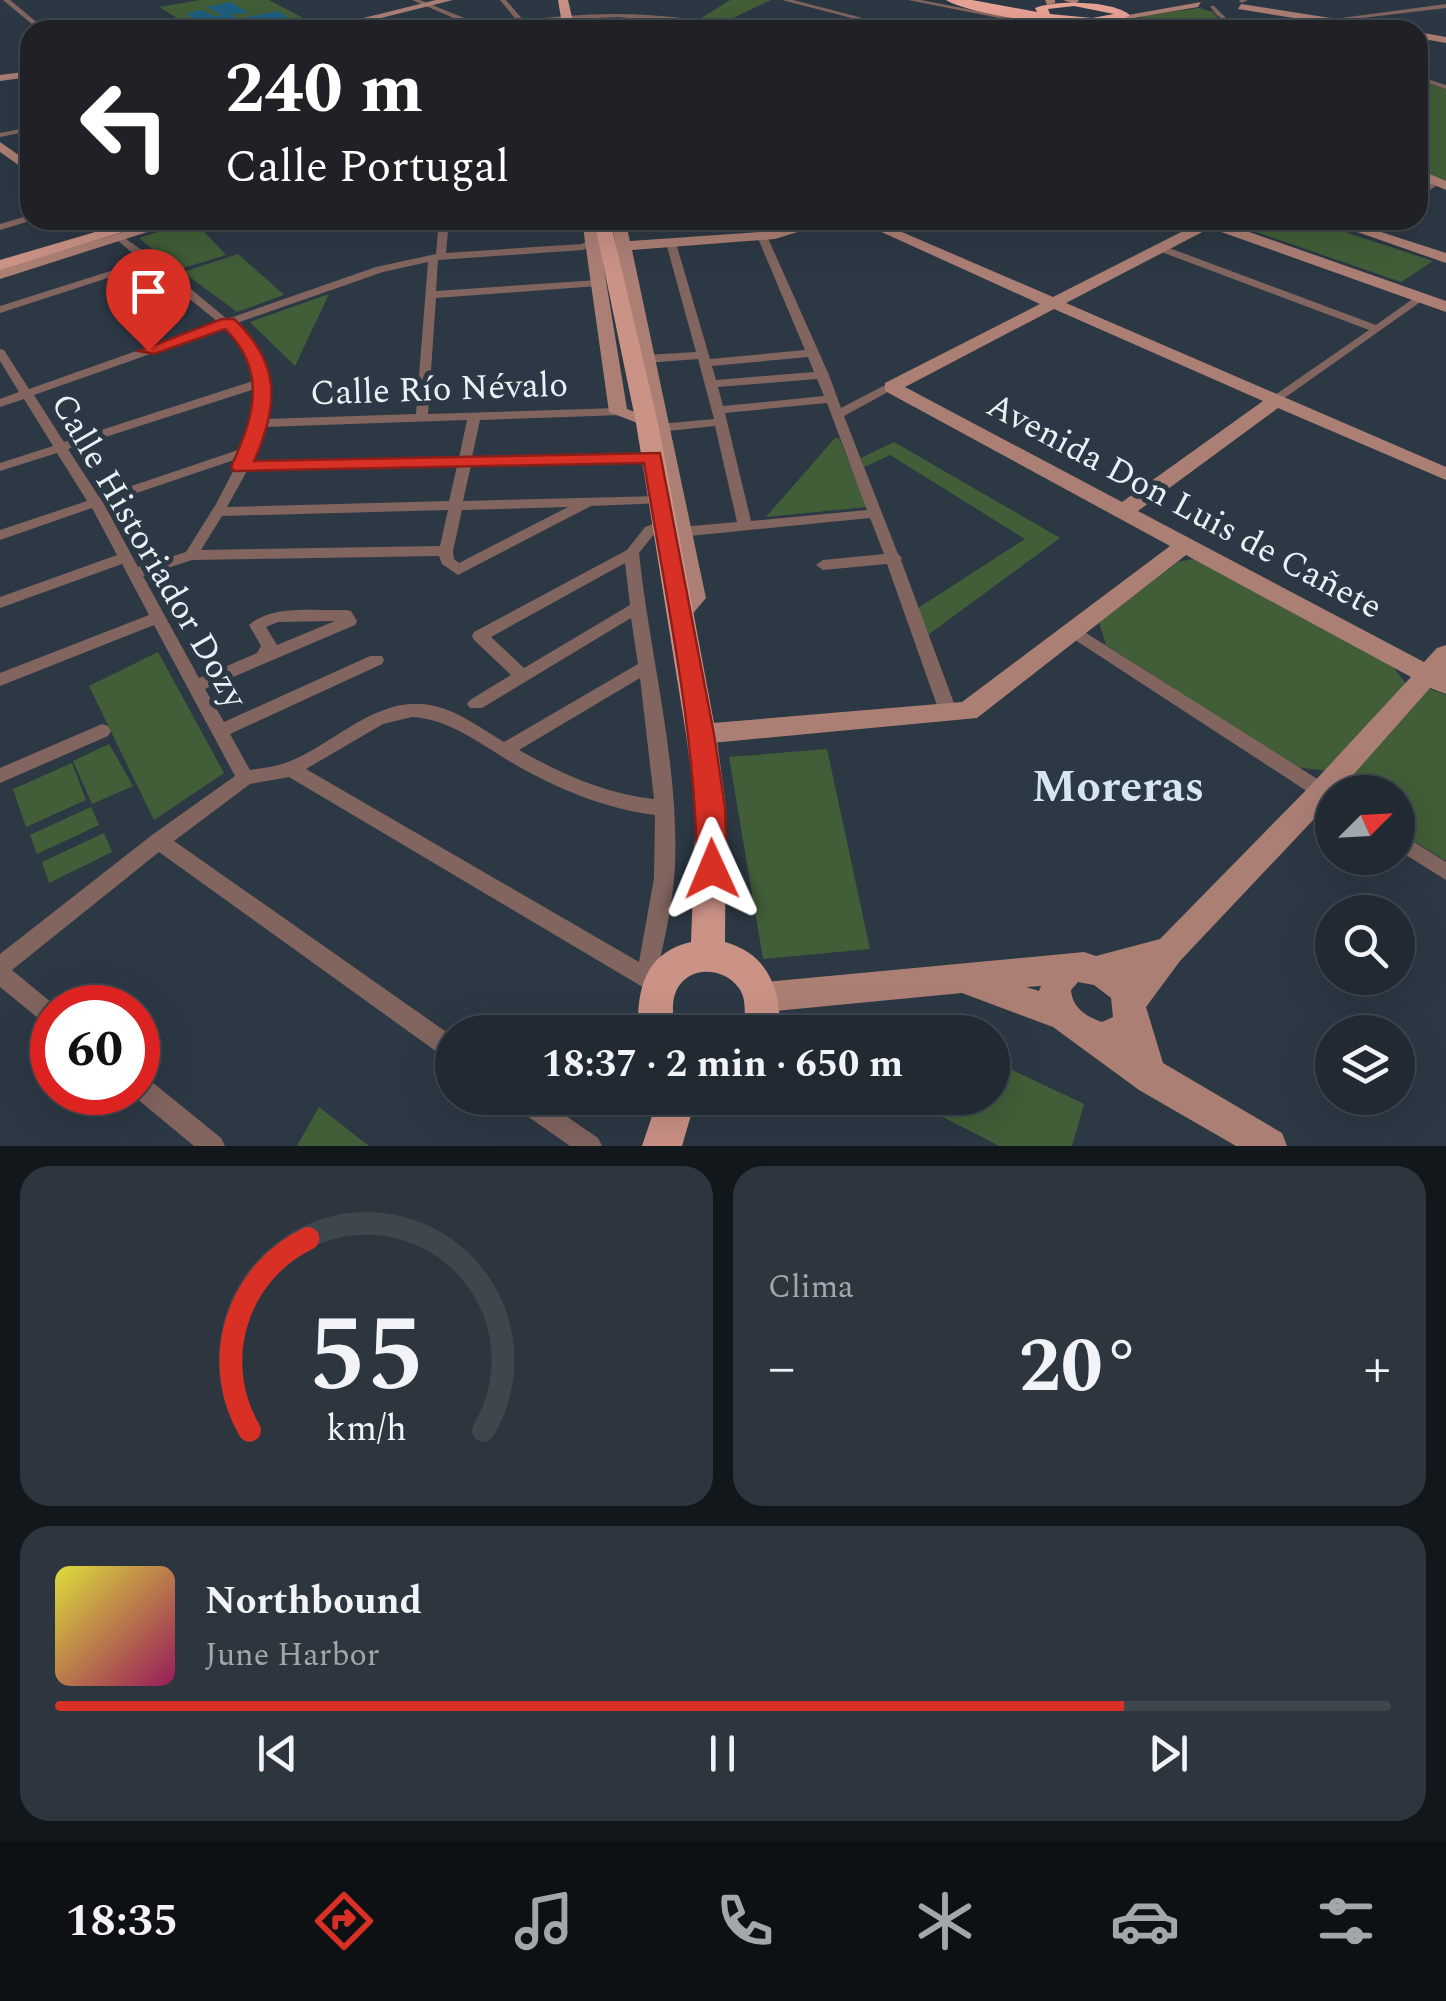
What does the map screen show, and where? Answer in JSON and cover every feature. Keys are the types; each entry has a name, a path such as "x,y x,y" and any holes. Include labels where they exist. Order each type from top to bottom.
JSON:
{"highway":[{"path":"952,0 1045,10 1072,0 1107,20"},
{"path":"970,0 1045,10"}],"main road":[{"path":"356,20 420,2 448,0"},
{"path":"563,0 567,20"},
{"path":"1121,20 1195,2 1220,10 1243,2 1329,20"},
{"path":"992,6 1021,14 1027,20"},
{"path":"1,261 83,230"},
{"path":"1,261 116,230"},
{"path":"0,274 146,230"},
{"path":"605,244 671,243 802,230"},
{"path":"885,230 1446,474"},
{"path":"891,387 1192,230"},
{"path":"1233,230 1446,307"},
{"path":"1361,230 1446,258"},
{"path":"605,244 646,359 701,734 711,807 708,952"},
{"path":"605,244 618,412 653,425"},
{"path":"605,244 653,425 653,457 668,519"},
{"name":"Avenida Don Luis de Cañete","path":"891,387 1436,680"},
{"path":"1123,512 1276,400"},
{"path":"701,734 968,712 1185,545"},
{"path":"1346,775 1436,680 1446,654"},
{"path":"962,978 1074,1025 1116,1036 1126,1028 1131,1010 1169,951 1315,807"},
{"path":"1169,951 1060,976 1054,988 1074,1025 1151,1078 1269,1146"},
{"path":"652,1015 651,980 679,962 708,952 730,958 750,974 763,1015 962,978 1085,969 1113,977 1131,1010 1151,1078"},
{"path":"662,1146 672,1115"}],"street":[{"path":"6,0 31,20"},
{"path":"503,0 520,20"},
{"path":"618,16 626,0"},
{"path":"785,0 866,20"},
{"path":"911,0 1000,20"},
{"path":"420,2 461,20"},
{"path":"1329,20 1446,6"},
{"path":"1220,10 1226,20"},
{"path":"537,20 566,16 679,20"},
{"path":"422,417 430,295 442,230"},
{"path":"762,236 836,406 895,558 949,714"},
{"path":"120,238 228,322 254,353 263,382 261,423 241,467 190,555"},
{"path":"671,243 711,384 745,526"},
{"path":"0,403 343,280 437,257 605,244"},
{"path":"430,295 605,244"},
{"path":"1160,248 1377,329"},
{"path":"0,310 150,261"},
{"path":"1276,400 1420,298"},
{"name":"Calle Historiador Dozy","path":"0,352 96,503 245,778"},
{"path":"646,359 813,353"},
{"path":"711,384 823,375"},
{"path":"0,466 263,382"},
{"path":"653,425 836,406 891,387"},
{"name":"Calle Río Névalo","path":"261,423 618,412"},
{"path":"474,416 446,551 447,561 458,570 594,500"},
{"path":"0,535 246,452"},
{"path":"241,467 653,457"},
{"path":"216,512 594,500 668,519 745,526 877,513"},
{"path":"522,676 480,636 632,553 650,530 668,519"},
{"path":"135,572 190,555 446,551"},
{"path":"291,769 651,980 661,912 664,808 632,553"},
{"path":"0,603 126,556"},
{"path":"823,564 895,558"},
{"path":"476,704 636,608"},
{"path":"195,686 273,654 348,621 345,615 276,617 257,625 269,646 264,657"},
{"path":"0,680 158,616"},
{"path":"1074,632 1315,787"},
{"path":"219,732 376,660"},
{"path":"504,750 644,668"},
{"path":"30,997 0,970 158,841 245,778 291,769 378,719 412,710 443,716 590,796 630,807 664,808"},
{"path":"0,776 102,731"},
{"path":"158,841 435,1037"},
{"path":"1415,851 1446,872"},
{"path":"160,1103 213,1146"},
{"path":"545,1115 590,1146"}],"green space":[{"path":"200,0 269,0 307,20 180,20 159,7"},
{"path":"730,0 771,0 729,20 698,20"},
{"path":"1199,8 1213,12 1219,20 1136,20"},
{"path":"1428,84 1446,89 1446,182 1428,174"},
{"path":"165,230 202,230 226,255 177,270 139,238"},
{"path":"1251,230 1338,230 1433,261 1401,282"},
{"path":"238,254 284,295 237,312 183,272"},
{"path":"329,294 295,366 250,322"},
{"path":"839,438 867,507 766,517"},
{"path":"894,442 1060,538 928,635 918,608 1025,539 890,455 864,467 861,458"},
{"path":"1198,558 1390,663 1407,685 1327,771 1296,767 1106,645 1099,622 1178,562"},
{"path":"158,652 224,773 154,820 89,686"},
{"path":"1427,688 1446,695 1446,861 1415,842 1415,775 1352,775"},
{"path":"109,744 133,786 92,804 73,761"},
{"path":"827,749 870,949 763,959 729,757"},
{"path":"72,763 86,800 26,827 13,789"},
{"path":"91,807 99,825 37,854 30,835"},
{"path":"104,833 112,852 49,883 42,862"},
{"path":"1010,1069 1084,1104 1072,1146 999,1146 939,1115 1010,1115"},
{"path":"319,1107 369,1146 297,1146"}],"water":[{"path":"230,2 249,13 230,14 238,19 278,11 288,17 272,20 195,20 186,14 201,10 221,15 207,7"}],"district":[{"name":"Moreras","path":"1118,785"}],"route":[{"path":"148,351 228,322 244,338 254,353 263,382 264,403 261,423 241,467 653,457 701,734 711,807 712,869"}]}
